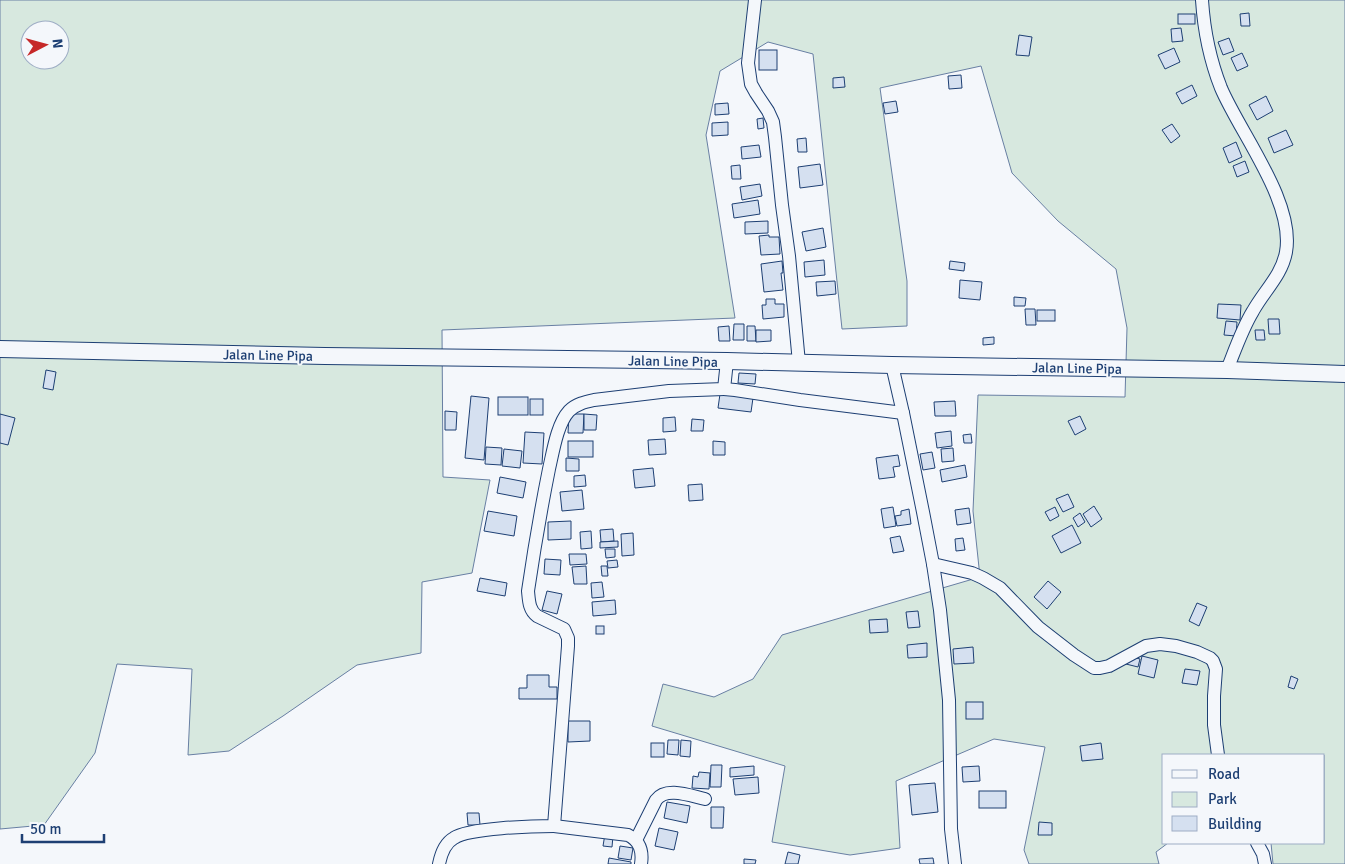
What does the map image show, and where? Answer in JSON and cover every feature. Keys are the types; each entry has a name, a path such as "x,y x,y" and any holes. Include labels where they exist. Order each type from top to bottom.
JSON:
{"main road":[{"name":"Jalan Line Pipa","path":"0,350 727,361 892,366 1227,370 1345,374"}],"street":[{"path":"755,0 748,73 753,88 768,111 774,129 799,363"},
{"path":"1202,0 1207,44 1213,68 1222,91 1266,172 1285,222 1287,238 1283,264 1252,312 1227,370"},
{"path":"724,389 727,361"},
{"path":"892,366 933,564 947,674 951,829 955,864"},
{"path":"554,826 568,638 564,629 533,613 528,591 545,490 556,440 568,411 584,403 642,394 724,389 851,407 903,412"},
{"path":"933,564 972,574 1000,588 1038,627 1094,668 1109,666 1146,646 1160,644 1176,646 1210,658 1216,669 1214,725 1218,754"},
{"path":"636,840 660,795 671,792 706,798"},
{"path":"440,864 440,858 445,846 452,838 461,834 540,826 628,835 636,840 640,847 642,853 641,864"},
{"path":"1258,844 1263,854 1265,864"}],"green space":[{"path":"0,0 1345,0 1345,864 1273,864 1271,844 1325,844 1325,754 1162,754 1162,844 1167,844 1156,852 1159,864 1029,864 1024,850 1045,747 994,739 896,781 900,848 850,855 772,842 785,766 652,726 663,684 714,697 753,679 782,635 980,577 973,511 978,395 1125,397 1127,328 1116,269 1058,221 1012,173 981,66 880,88 907,281 907,326 842,329 813,54 768,42 720,71 706,135 735,318 442,330 443,477 490,480 472,573 422,582 421,653 357,665 229,751 188,755 192,669 117,664 95,753 44,825 0,829"}],"building":[{"path":"1249,13 1250,26 1241,26 1240,14"},
{"path":"1178,14 1195,14 1195,24 1178,24"},
{"path":"1181,28 1183,41 1172,42 1171,29"},
{"path":"1019,35 1032,37 1029,56 1016,55"},
{"path":"1229,38 1234,51 1223,55 1218,42"},
{"path":"1174,48 1180,62 1165,69 1158,55"},
{"path":"759,50 777,50 777,70 759,70"},
{"path":"1242,53 1248,66 1237,71 1231,58"},
{"path":"961,75 962,88 949,89 948,76"},
{"path":"844,77 845,87 833,88 833,78"},
{"path":"1192,85 1197,96 1182,104 1176,93"},
{"path":"1266,96 1273,111 1257,120 1249,105"},
{"path":"896,101 898,112 885,114 883,103"},
{"path":"728,103 729,114 715,115 715,104"},
{"path":"763,118 764,128 758,129 757,119"},
{"path":"728,122 728,135 712,136 712,123"},
{"path":"1172,124 1180,136 1171,143 1162,130"},
{"path":"1286,130 1293,145 1274,153 1268,138"},
{"path":"806,138 807,152 798,152 797,139"},
{"path":"1236,142 1242,157 1229,163 1223,148"},
{"path":"759,145 761,157 742,159 741,147"},
{"path":"1245,161 1249,172 1237,177 1233,166"},
{"path":"820,164 823,185 800,188 798,167"},
{"path":"740,165 741,179 732,179 731,166"},
{"path":"760,184 762,196 742,200 740,187"},
{"path":"758,200 760,214 734,218 732,204"},
{"path":"768,221 768,233 745,234 745,222"},
{"path":"823,228 826,247 806,251 802,232"},
{"path":"769,235 769,237 779,237 780,254 761,255 759,236"},
{"path":"824,260 825,275 805,277 804,262"},
{"path":"782,261 783,290 764,292 761,264"},
{"path":"950,261 965,263 964,271 949,269"},
{"path":"960,280 982,282 980,300 959,298"},
{"path":"835,281 836,294 817,296 816,282"},
{"path":"1014,297 1026,298 1025,306 1014,306"},
{"path":"766,299 775,299 775,304 784,304 784,317 763,319 762,305 766,305"},
{"path":"1218,304 1241,305 1240,320 1217,318"},
{"path":"1025,309 1035,309 1036,325 1026,325"},
{"path":"1037,310 1055,310 1055,321 1037,321"},
{"path":"1268,319 1279,319 1280,334 1269,334"},
{"path":"1226,321 1237,322 1236,336 1224,335"},
{"path":"734,324 744,324 744,340 733,340"},
{"path":"729,326 730,341 719,341 718,327"},
{"path":"747,326 755,326 756,341 747,341"},
{"path":"756,330 771,330 771,341 756,342"},
{"path":"1255,330 1264,330 1265,340 1256,340"},
{"path":"994,337 994,344 983,345 983,338"},
{"path":"46,370 56,372 53,390 43,388"},
{"path":"739,373 756,374 755,384 738,383"},
{"path":"720,394 753,398 751,412 718,408"},
{"path":"471,396 489,398 484,460 465,458"},
{"path":"498,397 528,397 528,415 498,415"},
{"path":"530,399 543,399 543,415 530,415"},
{"path":"955,401 956,416 935,416 934,402"},
{"path":"445,411 457,412 456,430 445,430"},
{"path":"0,414 15,418 8,445 0,443"},
{"path":"569,414 584,414 583,433 568,433"},
{"path":"584,414 597,415 596,430 584,430"},
{"path":"1080,416 1086,429 1075,435 1068,421"},
{"path":"675,417 676,431 663,432 663,418"},
{"path":"692,419 704,420 703,431 691,431"},
{"path":"951,431 952,446 937,448 935,433"},
{"path":"525,432 544,433 542,464 523,463"},
{"path":"971,434 972,443 964,443 963,435"},
{"path":"665,439 666,454 649,455 648,440"},
{"path":"568,441 593,441 593,457 568,457"},
{"path":"713,441 725,442 725,455 713,455"},
{"path":"486,447 502,448 501,465 485,464"},
{"path":"953,448 954,461 942,462 941,449"},
{"path":"504,449 522,451 520,468 502,466"},
{"path":"932,452 935,468 923,470 920,454"},
{"path":"898,455 900,466 893,467 895,477 879,479 876,458"},
{"path":"566,458 579,459 579,471 566,471"},
{"path":"965,465 967,477 942,482 940,470"},
{"path":"653,468 655,486 635,488 633,470"},
{"path":"585,475 586,486 574,487 574,476"},
{"path":"500,477 526,482 523,498 497,493"},
{"path":"702,484 703,500 689,501 688,485"},
{"path":"582,490 584,509 562,511 560,492"},
{"path":"1068,494 1074,507 1063,512 1056,499"},
{"path":"1094,506 1102,519 1091,527 1083,514"},
{"path":"893,507 896,526 884,528 881,509"},
{"path":"1055,507 1059,516 1050,521 1045,512"},
{"path":"969,508 971,523 957,525 955,510"},
{"path":"909,509 911,524 897,526 895,516 901,515 901,511"},
{"path":"488,511 517,516 514,536 484,531"},
{"path":"1080,513 1085,522 1078,527 1073,518"},
{"path":"571,521 571,539 548,540 548,522"},
{"path":"1072,525 1081,543 1061,553 1052,536"},
{"path":"613,529 614,541 601,542 600,530"},
{"path":"591,531 592,548 581,549 580,532"},
{"path":"633,533 634,555 622,556 621,534"},
{"path":"900,536 904,551 893,553 890,538"},
{"path":"963,538 965,550 956,551 955,539"},
{"path":"618,541 618,547 600,548 600,542"},
{"path":"605,549 615,549 615,557 606,558"},
{"path":"569,554 586,554 587,564 570,565"},
{"path":"545,559 561,560 560,575 544,574"},
{"path":"617,560 618,567 608,568 607,561"},
{"path":"586,566 587,584 574,584 572,567"},
{"path":"601,566 607,566 608,576 602,576"},
{"path":"480,578 507,583 505,596 477,591"},
{"path":"1048,581 1061,592 1047,609 1034,597"},
{"path":"602,582 604,597 592,598 591,583"},
{"path":"547,591 562,594 557,614 542,610"},
{"path":"615,600 616,614 593,616 592,602"},
{"path":"1197,603 1207,607 1199,626 1189,621"},
{"path":"918,611 920,627 908,628 906,612"},
{"path":"887,619 888,632 870,633 869,620"},
{"path":"596,626 604,626 604,634 596,634"},
{"path":"927,643 927,657 908,658 907,645"},
{"path":"973,647 974,663 954,664 953,649"},
{"path":"1128,656 1140,659 1138,667 1126,664"},
{"path":"1142,656 1158,660 1154,678 1138,674"},
{"path":"1185,669 1200,671 1197,685 1182,683"},
{"path":"527,675 549,675 549,687 557,687 557,699 519,699 519,688 527,688"},
{"path":"1291,676 1298,679 1294,689 1288,687"},
{"path":"966,702 983,702 983,719 966,719"},
{"path":"568,721 590,721 590,741 568,742"},
{"path":"668,740 679,740 678,755 667,754"},
{"path":"681,740 691,741 690,757 680,756"},
{"path":"651,743 664,743 664,757 651,757"},
{"path":"1101,743 1103,759 1082,761 1080,746"},
{"path":"711,765 722,765 721,787 710,787"},
{"path":"754,766 754,775 730,777 730,768"},
{"path":"979,766 980,781 963,782 962,767"},
{"path":"699,772 710,773 709,789 692,788 693,776 698,777"},
{"path":"758,777 759,793 735,795 733,779"},
{"path":"935,783 938,812 912,815 909,785"},
{"path":"979,791 1006,791 1006,808 979,808"},
{"path":"667,802 690,806 687,823 664,818"},
{"path":"711,807 724,807 723,828 711,828"},
{"path":"467,813 479,813 480,825 468,825"},
{"path":"1039,822 1052,823 1052,835 1038,835"},
{"path":"659,828 678,832 674,850 655,846"},
{"path":"605,834 613,836 612,847 603,846"},
{"path":"620,846 633,848 631,860 618,858"},
{"path":"788,852 800,855 798,864 785,864"},
{"path":"609,858 631,862 631,864 608,864"},
{"path":"933,858 934,864 920,864 919,859"},
{"path":"744,859 756,860 755,864 744,864"}]}
